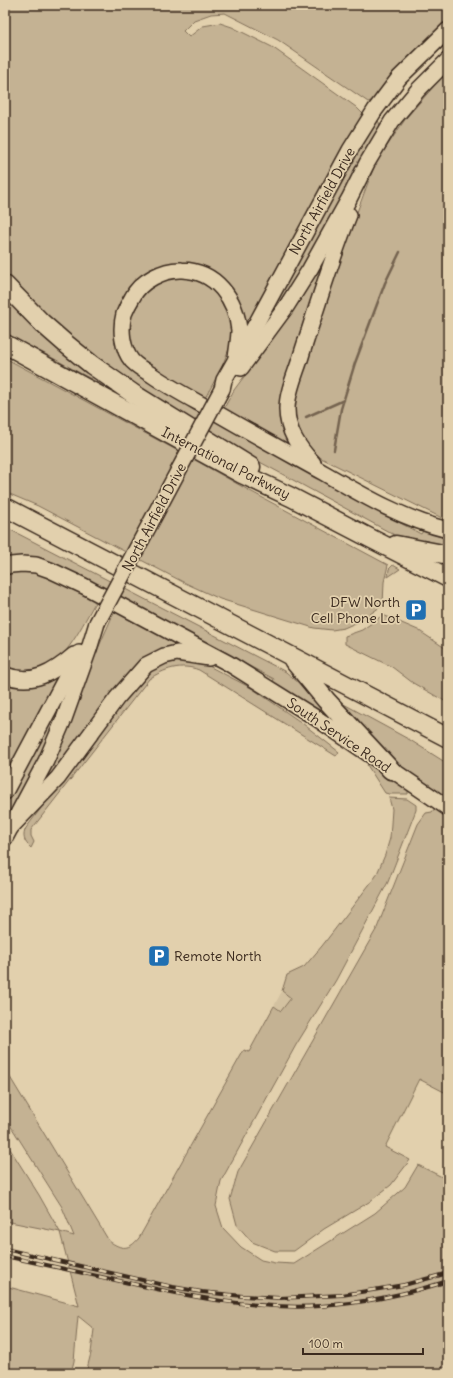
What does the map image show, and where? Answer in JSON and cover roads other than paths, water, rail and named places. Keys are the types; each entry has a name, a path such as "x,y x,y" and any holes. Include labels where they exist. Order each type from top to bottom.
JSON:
{"highway":[{"path":"5,285 42,323 92,365 135,395 248,465 291,496"},
{"name":"International Parkway","path":"5,344 242,474 291,496 368,538 448,578"},
{"path":"5,507 448,738"},
{"path":"5,516 68,540"},
{"path":"368,538 409,548 448,555"},
{"path":"287,653 326,700 391,770"}],"main road":[{"name":"North Airfield Drive","path":"5,792 222,389 224,380 350,150 375,110 399,78 448,30"},
{"name":"North Airfield Drive","path":"222,389 231,382 258,343 286,307 310,268 349,199 367,162 392,121 418,90 448,60"},
{"path":"375,110 392,121"},
{"path":"324,474 302,451 296,442 289,423 287,409 290,394 333,256 350,213 349,199"},
{"path":"236,358 239,331 236,315 230,300 223,289 210,278 189,270 179,270 159,274 134,292 125,312 122,335 125,347 132,360 140,368 170,388 324,474 396,512 409,518 448,530"},
{"path":"5,567 22,564 36,565 50,570 84,586 228,663"},
{"name":"North Airfield Drive","path":"8,832 46,761 64,719 97,623"},
{"path":"5,676 30,679 44,675 58,668 82,647"},
{"path":"8,832 58,778 117,698 146,665 164,656 177,653 201,656 228,663"},
{"name":"South Service Road","path":"228,663 316,718 448,808"}],"waterway":[{"path":"334,450 341,409 355,363 385,283 400,252"},
{"path":"306,417 344,400"}],"railway":[{"path":"5,1249 173,1287 202,1292 243,1296 280,1298 342,1295 404,1285 448,1273"},
{"path":"5,1256 195,1297 270,1306 296,1307 353,1303 401,1294 448,1281"}],"place":[{"name":"DFW North Cell Phone Lot","path":"416,610"},
{"name":"Remote North","path":"159,956"}]}
